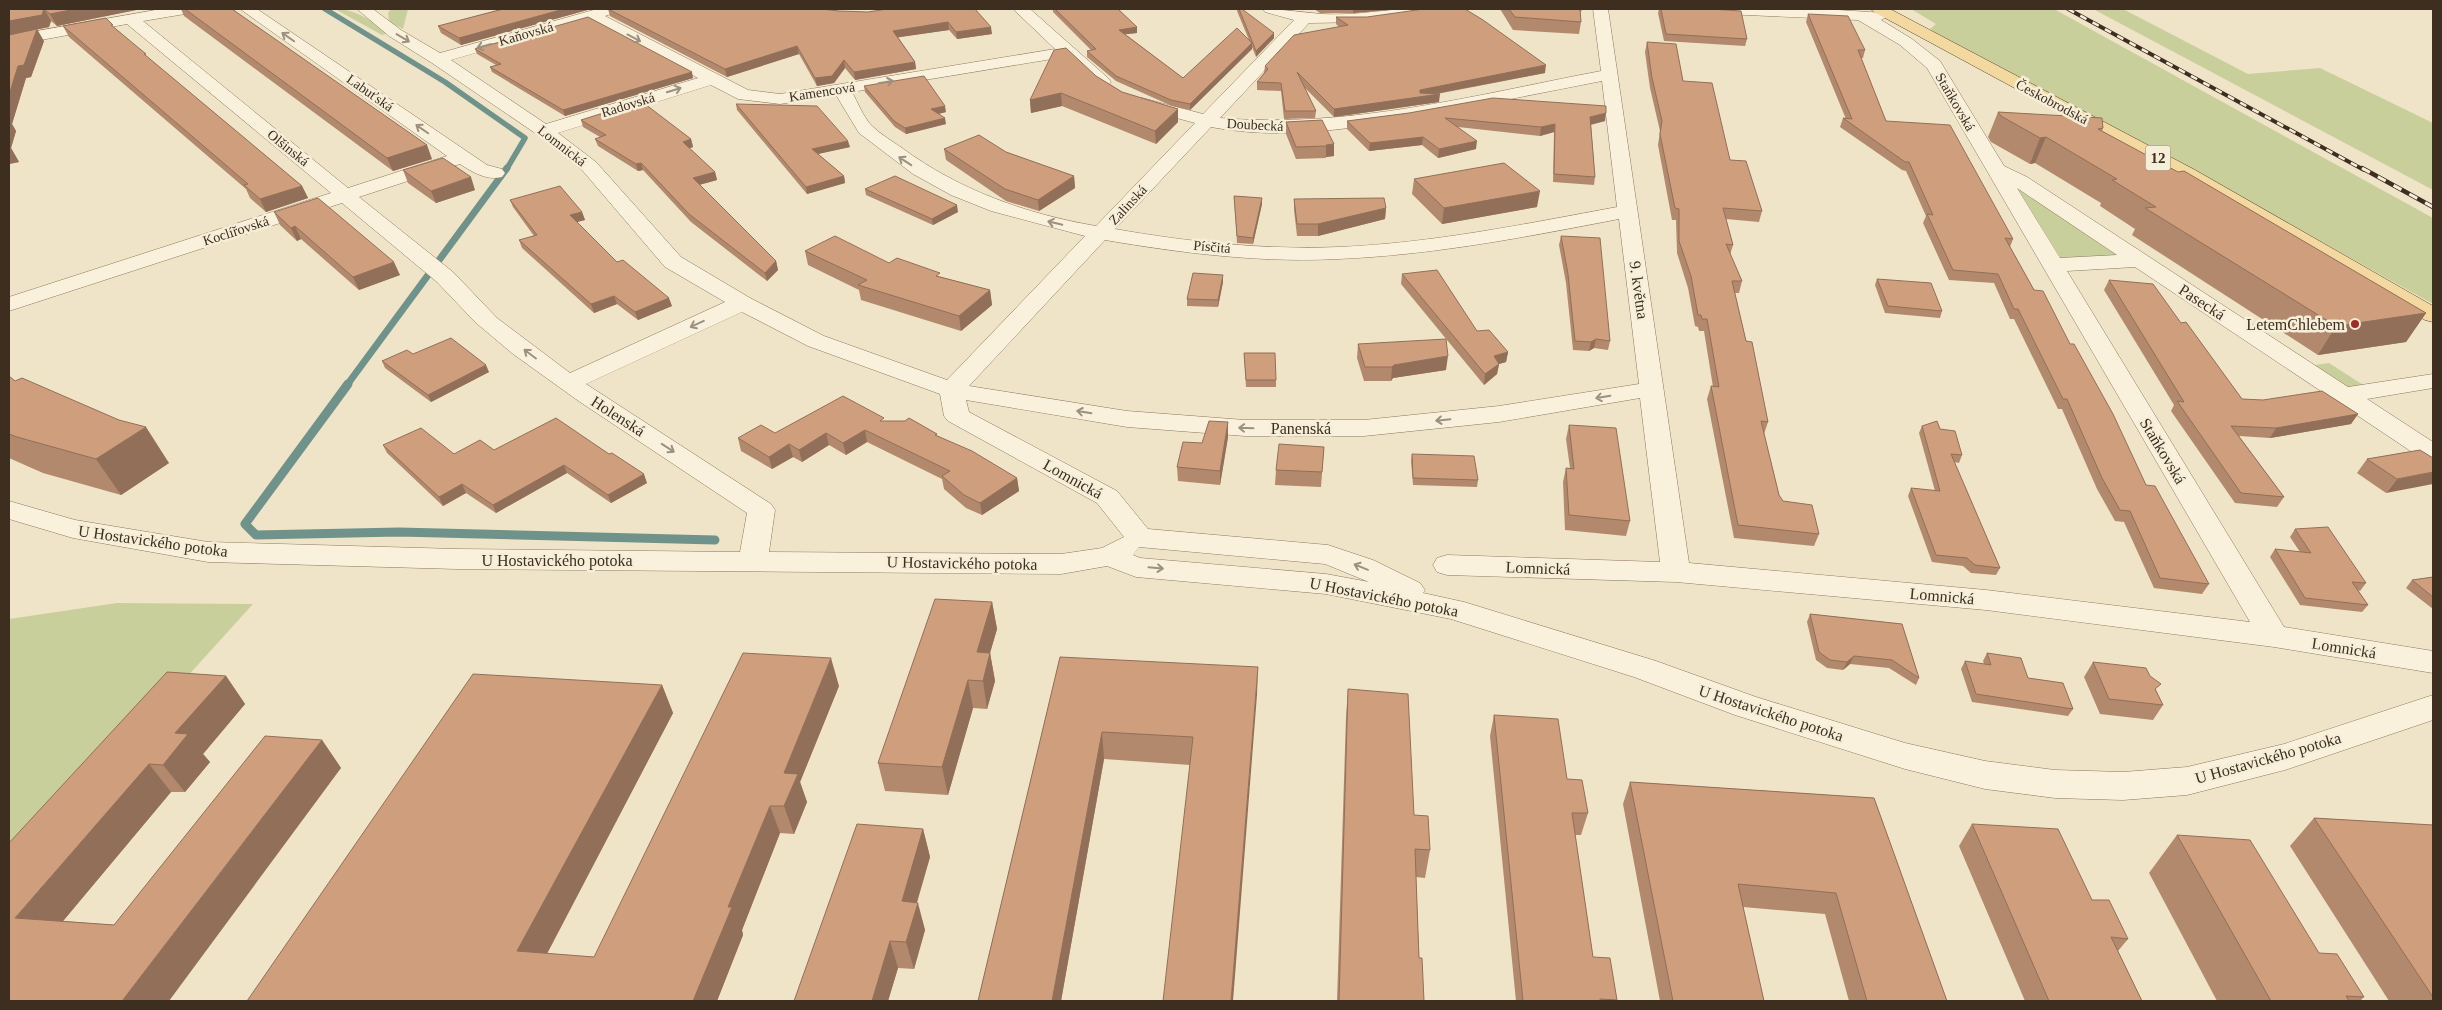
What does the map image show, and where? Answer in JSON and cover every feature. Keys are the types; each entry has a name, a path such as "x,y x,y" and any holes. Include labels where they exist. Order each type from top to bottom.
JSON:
{"main road":[{"name":"Českobrodská","path":"1878,13 2188,174 2433,315"}],"street":[{"path":"9,41 186,9"},
{"name":"Labuťská","path":"247,9 480,169 495,173"},
{"name":"Lomnická","path":"369,9 395,33 438,59 544,131 589,166 673,262 742,303 816,341 951,390 957,416 1107,497 1140,538"},
{"name":"Kaňovská","path":"438,59 615,9"},
{"name":"Doubecká","path":"1021,9 1070,51 1097,79 1120,94 1162,111 1205,122 1264,128 1316,127 1367,122 1610,74"},
{"path":"1270,9 1305,18 1342,20 1371,18 1424,9"},
{"name":"9. května","path":"1601,9 1676,572"},
{"path":"1724,9 1878,13"},
{"name":"Staňkovská","path":"1878,13 1906,42 1934,65 2274,636"},
{"path":"71,15 84,27"},
{"name":"Kamencová","path":"591,15 744,95 760,98 780,99 1070,51"},
{"name":"Zalinská","path":"951,390 1305,18"},
{"name":"Olšinská","path":"130,19 445,277"},
{"name":"Radovská","path":"544,131 712,79"},
{"name":"Písčitá","path":"841,89 866,129 899,158 941,184 1009,211 1055,223 1102,232 1181,244 1261,252 1338,253 1420,247 1491,237 1628,211"},
{"name":"Koclířovská","path":"9,304 462,157"},
{"name":"Pasecká","path":"1994,168 2020,180 2433,454"},
{"path":"2052,265 2138,260"},
{"name":"Holenská","path":"445,277 459,290 471,308 569,383 761,510 753,561"},
{"path":"569,383 742,303"},
{"path":"2301,367 2329,363"},
{"path":"2344,395 2433,381"},
{"name":"Panenská","path":"951,390 1127,419 1245,428 1374,427 1499,414 1652,389"},
{"name":"U Hostavického potoka","path":"9,510 74,530 208,552 457,559 1061,564 1110,556 1140,538"},
{"path":"1140,538 1328,555 1363,567 1453,608"},
{"name":"U Hostavického potoka","path":"1110,556 1136,567 1326,584 1453,608 1645,669 1746,706 1905,756 1985,775 2055,784 2123,786 2187,781 2285,757 2433,707"},
{"name":"Lomnická","path":"1447,565 1676,572 1986,600 2274,636 2433,662"}],"green space":[{"path":"335,9 351,11 392,32 382,35"},
{"path":"391,9 408,9 403,29 389,22 388,13"},
{"path":"1911,9 2054,9 2433,218 2433,304 2198,173 1938,35 1930,29 1936,24"},
{"path":"2093,9 2123,9 2248,74 2320,68 2433,123 2433,190"},
{"path":"2001,173 2134,259 2054,263"},
{"path":"2329,363 2371,390 2344,394 2302,367"},
{"path":"117,603 253,604 9,873 9,619"}],"building":[{"path":"9,9 44,9 42,15 9,21"},
{"path":"44,9 76,9 50,14"},
{"path":"185,9 232,9 427,145 387,158"},
{"path":"503,9 564,9 459,38 438,26"},
{"path":"608,9 822,9 868,12 887,9 975,9 991,27 956,32 948,22 893,31 915,62 854,72 844,60 832,76 815,78 797,46 725,69"},
{"path":"1055,9 1118,9 1137,27 1119,30 1183,78 1237,28 1252,43 1190,104 1171,100 1116,76 1087,51 1096,49"},
{"path":"1239,9 1242,9 1274,33 1256,51"},
{"path":"1424,9 1465,9 1546,65 1420,90 1420,93 1440,94 1334,109 1297,72 1316,111 1285,111 1281,83 1257,82 1268,69 1265,66 1294,35 1348,25 1336,17 1367,17"},
{"path":"1509,9 1580,9 1581,22 1515,17"},
{"path":"1661,9 1741,11 1747,39 1666,34"},
{"path":"1808,14 1848,16 1865,50 1858,50 1886,121 1950,125 2013,239 2005,238 2034,290 2043,291 2070,344 2074,344 2113,414 2146,485 2155,486 2209,584 2160,578 2130,511 2120,510 2102,478 2067,399 2063,399 2018,309 2014,309 1998,274 1953,270 1927,214 1933,215 1909,162 1905,162 1843,118 1852,119"},
{"path":"588,17 692,72 563,110 490,67 501,64 475,49"},
{"path":"106,18 113,25 111,25 146,54 144,54 302,186 260,199 244,185 248,184 63,26"},
{"path":"37,29 24,65 18,66 9,95 9,35"},
{"path":"1647,42 1676,44 1683,81 1712,83 1730,160 1746,161 1762,211 1723,208 1733,245 1726,244 1742,281 1732,281 1746,341 1752,342 1768,422 1761,421 1779,495 1783,501 1812,505 1819,534 1738,525 1711,386 1719,387 1707,319 1702,319 1701,315 1698,315 1691,276 1679,241 1679,209 1675,208 1660,134 1662,121 1652,78"},
{"path":"1066,48 1096,76 1122,92 1178,109 1155,131 1061,93 1030,100 1054,50"},
{"path":"924,76 945,106 931,109 945,118 905,128 894,121 864,86"},
{"path":"1493,98 1606,106 1606,113 1590,117 1595,177 1554,174 1555,124 1541,127 1445,118 1477,141 1439,149 1423,137 1370,143 1347,121 1409,113"},
{"path":"641,101 691,139 683,142 715,172 693,178 776,261 765,273 689,214 641,163 636,164 595,139 606,135 581,120"},
{"path":"736,104 817,106 848,141 812,149 844,176 806,187"},
{"path":"1998,112 2102,118 2103,128 2098,129 2178,172 2184,171 2426,313 2336,326 2145,208 2156,207 2112,180 2117,179 2046,137 2040,138 2001,116"},
{"path":"1322,120 1334,144 1296,147 1286,122"},
{"path":"979,135 1006,152 1074,176 1038,200 1005,189 944,149"},
{"path":"443,158 471,177 431,191 403,170"},
{"path":"1504,163 1540,191 1444,208 1414,179"},
{"path":"895,176 957,205 932,219 865,189"},
{"path":"560,186 582,212 570,215 617,262 623,260 669,298 635,312 614,296 591,304 519,240 537,235 510,200"},
{"path":"1234,196 1262,198 1253,238 1237,236"},
{"path":"318,198 394,262 353,277 295,226 291,228 274,212"},
{"path":"1384,198 1386,208 1318,224 1297,224 1294,199"},
{"path":"835,236 889,263 897,258 940,273 936,276 990,290 959,316 858,285 867,280 805,251"},
{"path":"1561,236 1600,238 1610,341 1596,339 1591,342 1575,341 1568,274"},
{"path":"1437,270 1477,331 1489,330 1508,352 1494,356 1499,364 1485,374 1402,274"},
{"path":"1193,273 1223,275 1218,300 1187,299"},
{"path":"1877,279 1931,283 1942,311 1888,306"},
{"path":"2109,280 2153,284 2181,323 2186,322 2242,399 2263,400 2322,391 2358,414 2276,428 2231,426 2284,497 2241,493 2177,401 2184,402"},
{"path":"451,338 486,365 428,395 382,361 407,350 413,354"},
{"path":"1446,339 1448,356 1394,365 1392,367 1365,367 1358,344"},
{"path":"1244,353 1275,353 1276,380 1246,380"},
{"path":"9,376 15,381 22,378 119,420 146,427 96,459 17,437 9,434"},
{"path":"843,396 884,418 880,421 905,421 909,418 937,434 935,435 972,451 1017,478 980,503 964,495 942,476 950,471 865,430 843,443 826,433 799,450 789,444 769,457 738,438 761,425 775,433"},
{"path":"556,418 609,454 612,453 644,474 608,495 564,465 493,505 462,484 439,497 383,445 421,428 454,454 480,440 494,450"},
{"path":"1209,421 1228,422 1220,471 1177,467 1183,442 1202,443"},
{"path":"1937,421 1940,429 1955,431 1962,455 1951,454 2000,568 1975,565 1967,558 1936,555 1911,488 1940,491 1922,426"},
{"path":"1569,425 1616,428 1630,521 1569,515 1566,468 1574,469"},
{"path":"1279,444 1324,447 1322,472 1276,470"},
{"path":"2420,450 2433,458 2433,472 2397,479 2367,459"},
{"path":"1412,454 1474,456 1478,480 1413,478"},
{"path":"2328,527 2366,583 2352,582 2368,605 2305,598 2275,549 2311,553 2295,529"},
{"path":"2433,577 2433,597 2412,580"},
{"path":"935,599 992,602 977,652 990,653 983,681 968,680 942,767 878,763"},
{"path":"1810,614 1902,624 1919,678 1892,660 1854,656 1847,662 1830,660 1819,652"},
{"path":"743,653 831,658 784,773 798,774 784,806 770,806 728,907 732,907 693,1001 247,1001 473,674 662,685 517,951 594,957"},
{"path":"1987,653 2021,658 2028,678 2063,683 2073,709 1976,694 1965,661 1991,665"},
{"path":"1060,657 1258,667 1231,1001 1163,1001 1193,737 1102,732 1052,1001 978,1001"},
{"path":"2093,662 2146,668 2150,676 2161,684 2155,689 2163,705 2109,699"},
{"path":"167,672 226,676 175,733 188,734 163,765 149,764 15,918 114,925 265,736 322,740 122,1001 9,1001 9,843"},
{"path":"1348,689 1408,694 1414,815 1428,816 1430,850 1415,849 1419,958 1422,958 1424,1001 1339,1001"},
{"path":"1494,715 1558,719 1567,779 1582,780 1588,813 1572,813 1593,957 1610,958 1617,1000 1523,1001"},
{"path":"1630,782 1874,798 1947,1001 1867,1001 1836,893 1738,884 1764,1001 1673,1001"},
{"path":"2314,818 2433,825 2433,997"},
{"path":"857,824 923,829 902,901 918,903 906,942 890,941 872,1001 794,1001"},
{"path":"1972,824 2058,829 2092,900 2109,900 2128,939 2111,937 2142,1001 2049,1001"},
{"path":"2177,835 2250,840 2319,953 2337,954 2364,997 2346,996 2349,1001 2271,1001"}],"waterway":[{"path":"325,9 445,82 525,138 506,170"},
{"path":"347,385 507,168"},
{"path":"348,384 245,524 256,535 399,532 715,540"}],"railway":[{"path":"2068,9 2364,170"},
{"path":"2362,168 2433,207"}],"place":[{"name":"LetemChlebem","path":"2355,324"}]}
